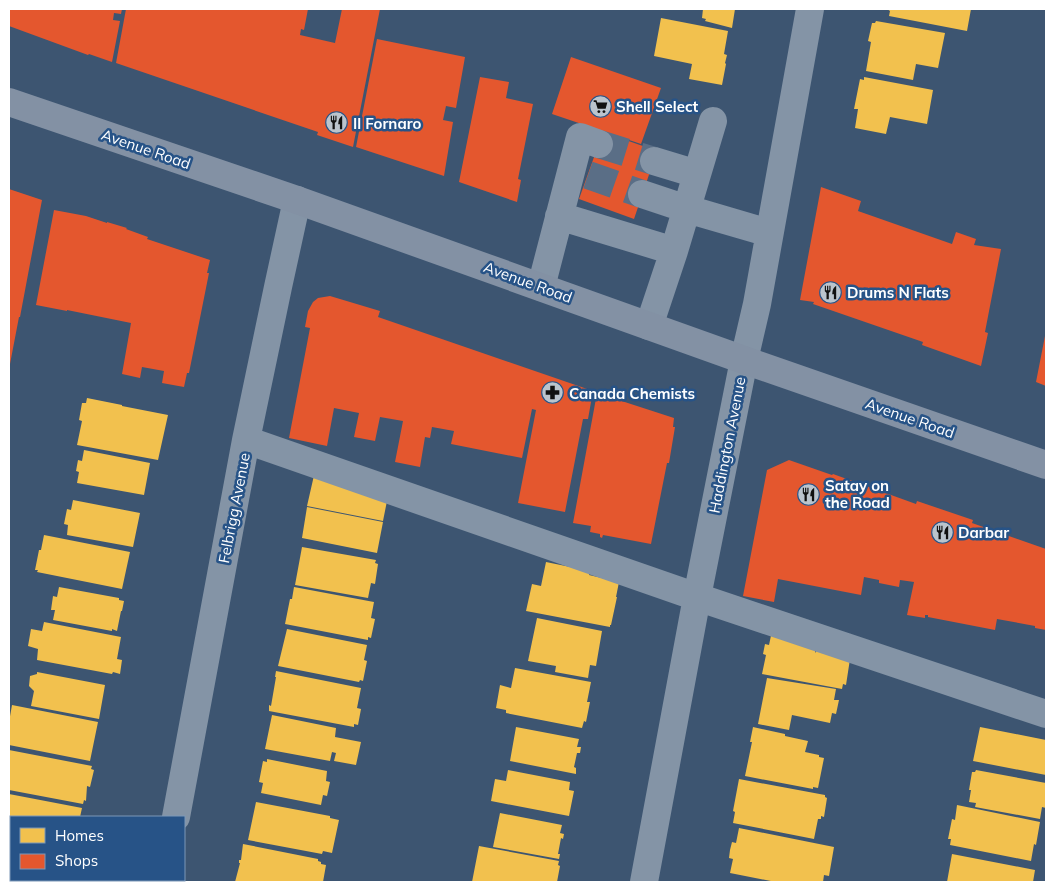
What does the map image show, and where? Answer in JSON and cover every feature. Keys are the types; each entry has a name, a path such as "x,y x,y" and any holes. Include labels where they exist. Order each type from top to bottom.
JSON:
{"main road":[{"name":"Avenue Road","path":"9,102 298,200 744,360 1046,465"}],"street":[{"name":"Haddington Avenue","path":"644,882 697,597 744,360 757,304 810,9"},
{"path":"649,326 674,251 713,121"},
{"path":"541,287 559,216 580,172 580,137 599,144"},
{"path":"654,161 697,174"},
{"path":"642,194 770,233"},
{"name":"Felbrigg Avenue","path":"176,816 246,440 298,200"},
{"path":"559,216 674,251"},
{"path":"246,440 697,597 1046,714"}],"building: Homes":[{"path":"703,9 735,9 732,28 705,21 706,19 702,18"},
{"path":"887,9 971,9 967,31 889,16 890,11"},
{"path":"661,18 728,31 724,54 727,55 726,64 722,85 689,79 692,64 654,56"},
{"path":"876,21 945,33 938,68 916,64 913,80 866,71 871,42 868,41 872,23"},
{"path":"864,77 933,90 927,124 890,117 886,134 855,128 858,109 854,109 860,79 864,80"},
{"path":"87,398 168,415 158,460 77,445 82,421 79,420 82,403 86,403"},
{"path":"84,450 150,463 144,495 77,483 79,472 76,471 78,460 82,461"},
{"path":"315,471 388,496 383,521 307,506"},
{"path":"73,500 140,513 133,547 67,535 68,525 64,524 67,509 71,510"},
{"path":"307,507 383,522 377,553 302,538"},
{"path":"44,535 130,552 122,589 37,572 38,570 35,570"},
{"path":"302,547 376,560 375,563 378,564 375,584 371,583 368,598 295,585"},
{"path":"546,562 590,571 589,575 619,582 610,627 526,611 532,584 541,586"},
{"path":"59,587 119,598 119,600 124,601 117,631 53,620 55,610 51,610 53,596 57,597"},
{"path":"294,587 374,602 371,618 375,619 371,638 368,637 368,640 285,624"},
{"path":"537,618 602,631 596,666 590,665 588,678 555,672 556,666 528,661"},
{"path":"44,622 121,637 117,659 122,660 120,674 37,660 38,649 28,646 31,629 42,631"},
{"path":"287,629 367,645 364,660 367,661 363,681 360,680 359,682 278,666"},
{"path":"772,631 816,643 815,653 818,649 850,659 846,685 843,684 842,689 762,674 766,655 763,654 765,644 769,645"},
{"path":"515,668 591,682 587,702 590,702 586,722 584,721 582,728 506,713 506,710 496,708 500,685 511,688"},
{"path":"276,671 361,688 357,708 361,709 358,725 354,724 354,727 269,711"},
{"path":"37,672 105,685 99,719 31,706 34,691 29,686 30,676 37,674"},
{"path":"767,678 836,689 834,700 839,700 836,714 832,713 830,723 792,715 789,730 758,724"},
{"path":"12,705 98,722 90,761 9,745 9,722"},
{"path":"272,715 336,728 335,737 361,742 356,765 334,761 336,753 332,752 330,761 265,749"},
{"path":"516,727 579,739 577,747 581,747 580,753 577,753 574,767 576,768 576,774 510,761"},
{"path":"753,727 808,741 805,752 824,758 818,788 813,787 813,789 745,776"},
{"path":"980,727 1046,740 1046,775 973,761"},
{"path":"9,750 92,766 91,769 94,770 90,787 87,786 86,801 84,800 83,804 9,790"},
{"path":"267,759 327,771 326,781 330,782 327,796 323,795 321,805 261,793 263,783 259,782 263,761 267,762"},
{"path":"508,770 570,782 569,790 574,791 569,816 491,801 495,779 506,781"},
{"path":"976,770 1046,783 1046,808 1042,807 1040,819 975,807 976,803 969,802 971,790 969,790 972,772"},
{"path":"739,779 825,795 827,798 824,817 821,816 821,819 818,819 814,839 733,823 735,812 733,811"},
{"path":"9,794 82,808 80,816 10,816 9,835"},
{"path":"256,802 330,816 330,818 339,820 332,853 323,851 322,854 248,840"},
{"path":"957,805 1040,822 1031,861 950,845 951,839 948,839 952,819 955,820"},
{"path":"500,813 562,825 560,833 564,834 563,839 561,838 559,859 493,847"},
{"path":"739,828 834,847 829,876 824,875 823,882 776,882 730,873 733,859 729,858 730,850 732,842 736,843"},
{"path":"243,844 318,859 321,864 326,865 323,882 235,882"},
{"path":"9,846 10,881 69,881 69,882 9,882"},
{"path":"479,846 559,861 557,882 472,882"},
{"path":"952,854 1035,870 1033,882 947,882"}],"building: Shops":[{"path":"9,9 122,9 121,14 114,13 113,20 120,21 112,62 9,26"},
{"path":"126,9 308,9 304,30 301,29 300,35 335,43 342,9 380,9 353,147 317,135 318,132 116,63"},
{"path":"377,39 465,57 456,108 446,106 443,120 453,122 444,176 356,147"},
{"path":"571,57 661,88 641,144 552,114"},
{"path":"480,77 509,82 506,98 533,104 518,179 521,180 517,202 459,182"},
{"path":"603,132 657,151 634,219 579,199"},
{"path":"821,187 861,201 858,211 952,244 956,232 976,239 974,245 1001,249 985,332 988,333 981,366 922,345 923,342 813,304 814,302 800,300"},
{"path":"9,189 42,200 10,364 9,364"},
{"path":"54,210 86,216 127,228 148,237 147,239 210,260 189,373 187,373 184,387 162,383 164,371 142,367 140,378 122,374 131,323 36,305"},
{"path":"330,296 380,311 378,317 593,391 588,419 583,419 565,512 518,503 536,410 532,409 522,458 451,444 454,431 432,427 430,438 425,437 420,467 395,462 403,421 380,417 375,441 354,437 359,413 334,408 327,446 289,438 310,328 305,327 308,311 313,302 318,298"},
{"path":"1046,336 1046,386 1036,382"},
{"path":"597,393 674,418 673,427 675,427 669,463 667,463 651,544 603,535 602,538 600,534 590,532 591,526 573,523"},
{"path":"789,460 916,504 917,501 973,520 972,523 1046,549 1046,630 997,619 995,630 928,617 928,615 925,615 925,618 907,615 914,582 900,580 899,587 879,583 879,580 864,577 861,595 778,579 774,602 743,596 767,470"}],"tunnel":[{"path":"599,144 654,161"},
{"path":"588,175 642,194"}],"place":[{"name":"Shell Select","path":"600,106"},
{"name":"Il Fornaro","path":"337,123"},
{"name":"Drums N Flats","path":"831,292"},
{"name":"Canada Chemists","path":"553,393"},
{"name":"Satay on the Road","path":"809,494"},
{"name":"Darbar","path":"942,532"}]}
